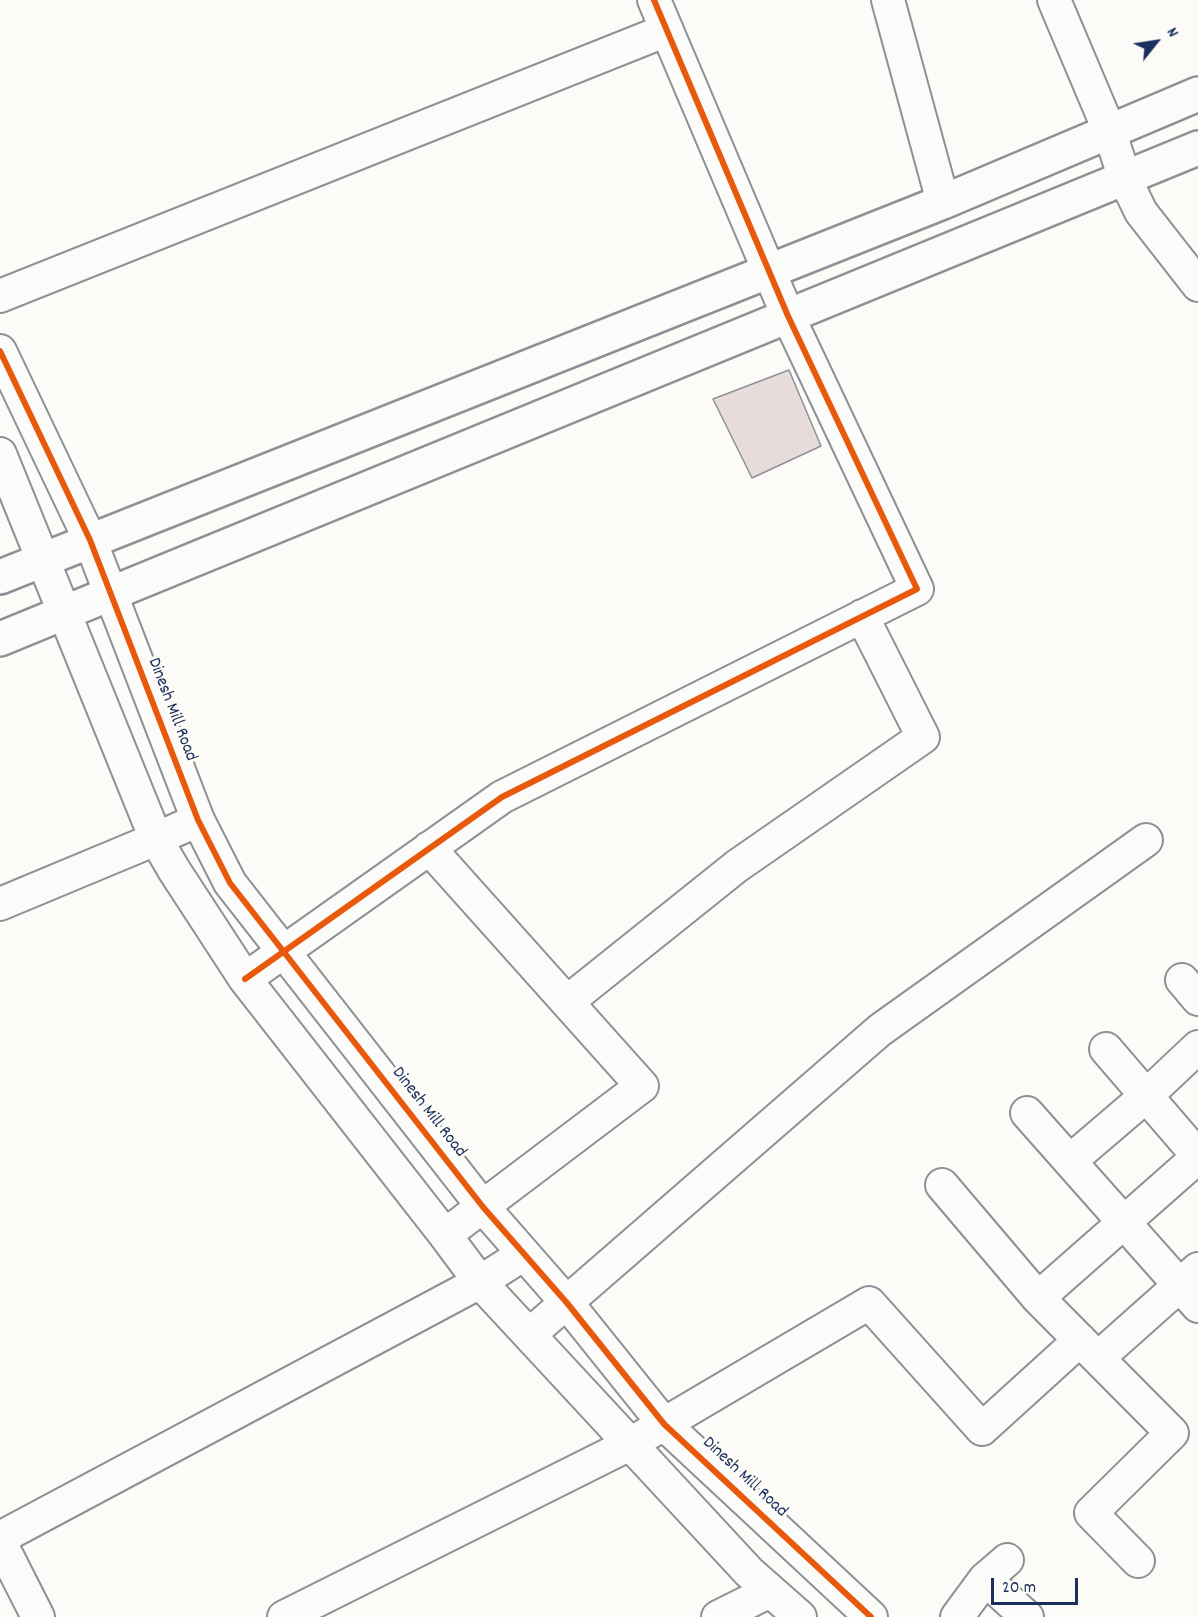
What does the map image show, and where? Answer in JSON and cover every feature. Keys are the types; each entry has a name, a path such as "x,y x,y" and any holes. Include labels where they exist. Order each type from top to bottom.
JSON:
{"main road":[{"path":"0,577 943,202 1198,94"},
{"path":"0,639 1198,148"}],"street":[{"path":"245,979 501,797 917,589 788,316 654,0"},
{"path":"888,0 943,202"},
{"path":"1054,0 1109,130 1125,179 1141,212 1198,285"},
{"path":"0,296 667,30"},
{"name":"Dinesh Mill Road","path":"0,351 90,540 198,819 230,883 483,1207 567,1303 663,1424 871,1617"},
{"path":"0,454 156,839 245,979 480,1282 749,1572 800,1617"},
{"path":"567,1002 736,866 923,737 862,616"},
{"path":"0,904 156,839 198,819"},
{"path":"529,1335 880,1030 1146,840"},
{"path":"429,848 642,1086 445,1235"},
{"path":"1070,1161 1146,1096 1198,1047"},
{"path":"1038,1298 1198,1157 1106,1049"},
{"path":"284,1617 630,1444 869,1303 982,1429 1089,1349 1192,1287 1124,1222 1027,1113"},
{"path":"942,1185 1038,1298 1172,1433 1091,1513 1138,1562"},
{"path":"38,1617 0,1540 480,1282 524,1254"},
{"path":"957,1617 996,1569 1026,1617"},
{"path":"718,1617 770,1591"}],"building":[{"path":"789,370 821,446 752,478 713,399"}],"cycle path":[{"path":"245,979 502,797 917,589 788,316 654,0"},
{"path":"0,351 90,540 198,820 230,883 483,1207 567,1303 664,1424 871,1617"}]}
